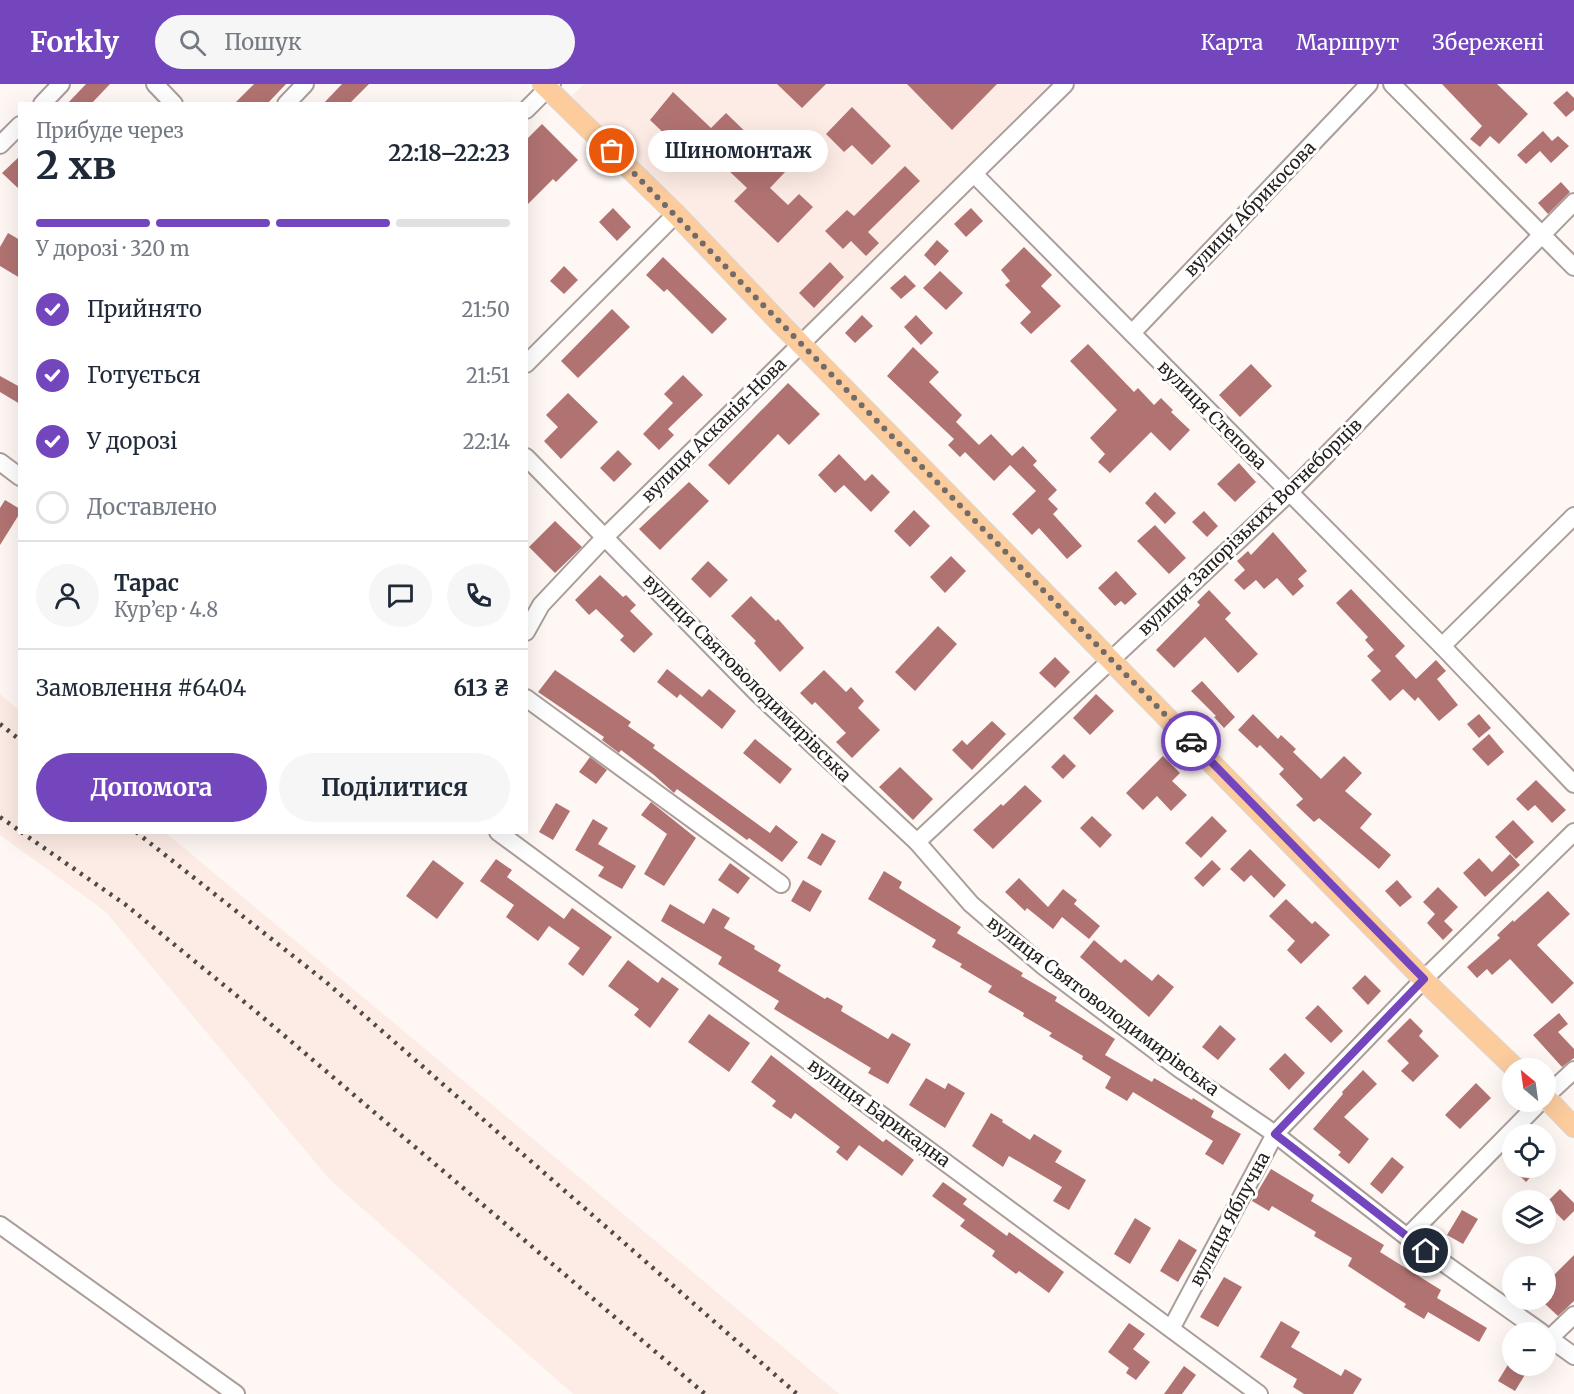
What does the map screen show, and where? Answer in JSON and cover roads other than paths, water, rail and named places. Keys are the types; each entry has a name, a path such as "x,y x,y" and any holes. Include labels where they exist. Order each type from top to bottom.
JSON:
{"main road":[{"path":"548,86 1424,979 1505,1058"},
{"path":"1556,1108 1574,1127"}],"street":[{"path":"44,102 61,84"},
{"path":"155,84 172,102"},
{"path":"288,102 305,84"},
{"name":"вулиця Асканія-Нова","path":"528,628 541,605 606,536 1065,84"},
{"name":"вулиця Абрикосова","path":"1132,333 1369,84"},
{"path":"1392,84 1574,267"},
{"path":"528,108 548,86"},
{"path":"0,145 18,128"},
{"name":"вулиця Степова","path":"975,175 1442,646 1574,784"},
{"name":"вулиця Запорізьких Вогнеборців","path":"917,842 1290,493 1541,233 1574,202"},
{"path":"528,362 676,214"},
{"name":"вулиця Святоволодимирівська","path":"528,459 606,536 758,694 917,842 971,904 1042,965 1181,1070 1275,1134 1407,1237 1527,1322"},
{"path":"0,462 18,476"},
{"path":"1442,646 1574,516"},
{"path":"528,699 781,884"},
{"name":"вулиця Яблучна","path":"1171,1329 1275,1134 1424,979 1574,832"},
{"name":"вулиця Барикадна","path":"501,834 1258,1394"},
{"path":"1556,1087 1574,1070"},
{"path":"1407,1237 1530,1112"},
{"path":"0,1225 236,1394"},
{"path":"1556,1327 1574,1315"},
{"name":"вулиця Святоволодимирівська","path":"1556,1343 1574,1356"}],"railway":[{"path":"0,724 18,738"},
{"path":"0,817 18,830"},
{"path":"24,834 126,905 253,1009 705,1394"},
{"path":"139,834 326,982 797,1394"}],"place":[{"name":"Шиномонтаж","path":"612,151"}]}
